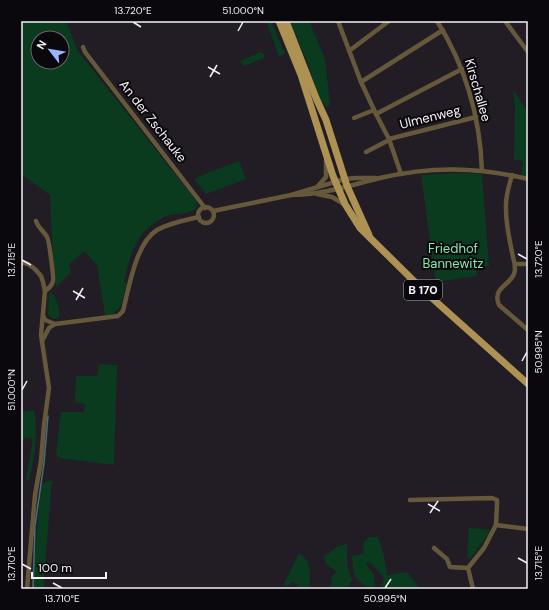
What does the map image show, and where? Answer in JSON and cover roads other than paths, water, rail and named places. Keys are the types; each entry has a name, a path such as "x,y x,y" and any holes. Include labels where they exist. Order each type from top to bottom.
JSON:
{"main road":[{"name":"B 170","path":"279,21 301,75 337,185 345,204 360,228 400,268 528,384"},
{"name":"B 170","path":"286,21 326,120 346,182 369,236"}],"street":[{"path":"338,21 361,82 389,139 400,174"},
{"path":"349,51 389,21"},
{"name":"Kirschallee","path":"437,21 450,42 462,69 476,117 480,138 482,171"},
{"path":"505,21 528,52"},
{"path":"361,82 443,30"},
{"name":"An der Zschauke","path":"83,47 85,52 205,208"},
{"path":"354,118 375,112 462,69"},
{"name":"Ulmenweg","path":"366,152 389,139 476,117"},
{"path":"317,187 323,182 326,174 326,153"},
{"path":"291,195 316,193 346,182 370,181 400,174 437,169 482,171 528,179"},
{"path":"512,175 508,190 506,208 512,254 515,264 514,274 497,293 497,300 499,305 528,330"},
{"path":"213,211 214,218 210,222 201,222 199,217 200,211 205,208 213,211 291,195 317,187 337,185"},
{"path":"316,193 332,197 345,204"},
{"path":"42,341 49,328 54,324 84,319 114,318 120,314 123,311 138,258 149,236 170,224 199,217"},
{"path":"36,221 40,229 47,237 49,248 53,280 50,287 45,291"},
{"path":"21,262 28,264 41,276 45,291 41,329 49,388 41,461 35,495 27,589"},
{"path":"515,264 528,264"},
{"path":"43,315 45,320 54,324"},
{"path":"410,500 492,498 497,500 496,525 484,548 468,568"},
{"path":"496,525 528,530"},
{"path":"434,548 447,559 450,567 468,568"},
{"path":"468,568 473,589"}],"waterway":[{"path":"33,589 35,526 44,463 48,416"}],"park label":[{"name":"Friedhof Bannewitz","path":"453,256"}]}
